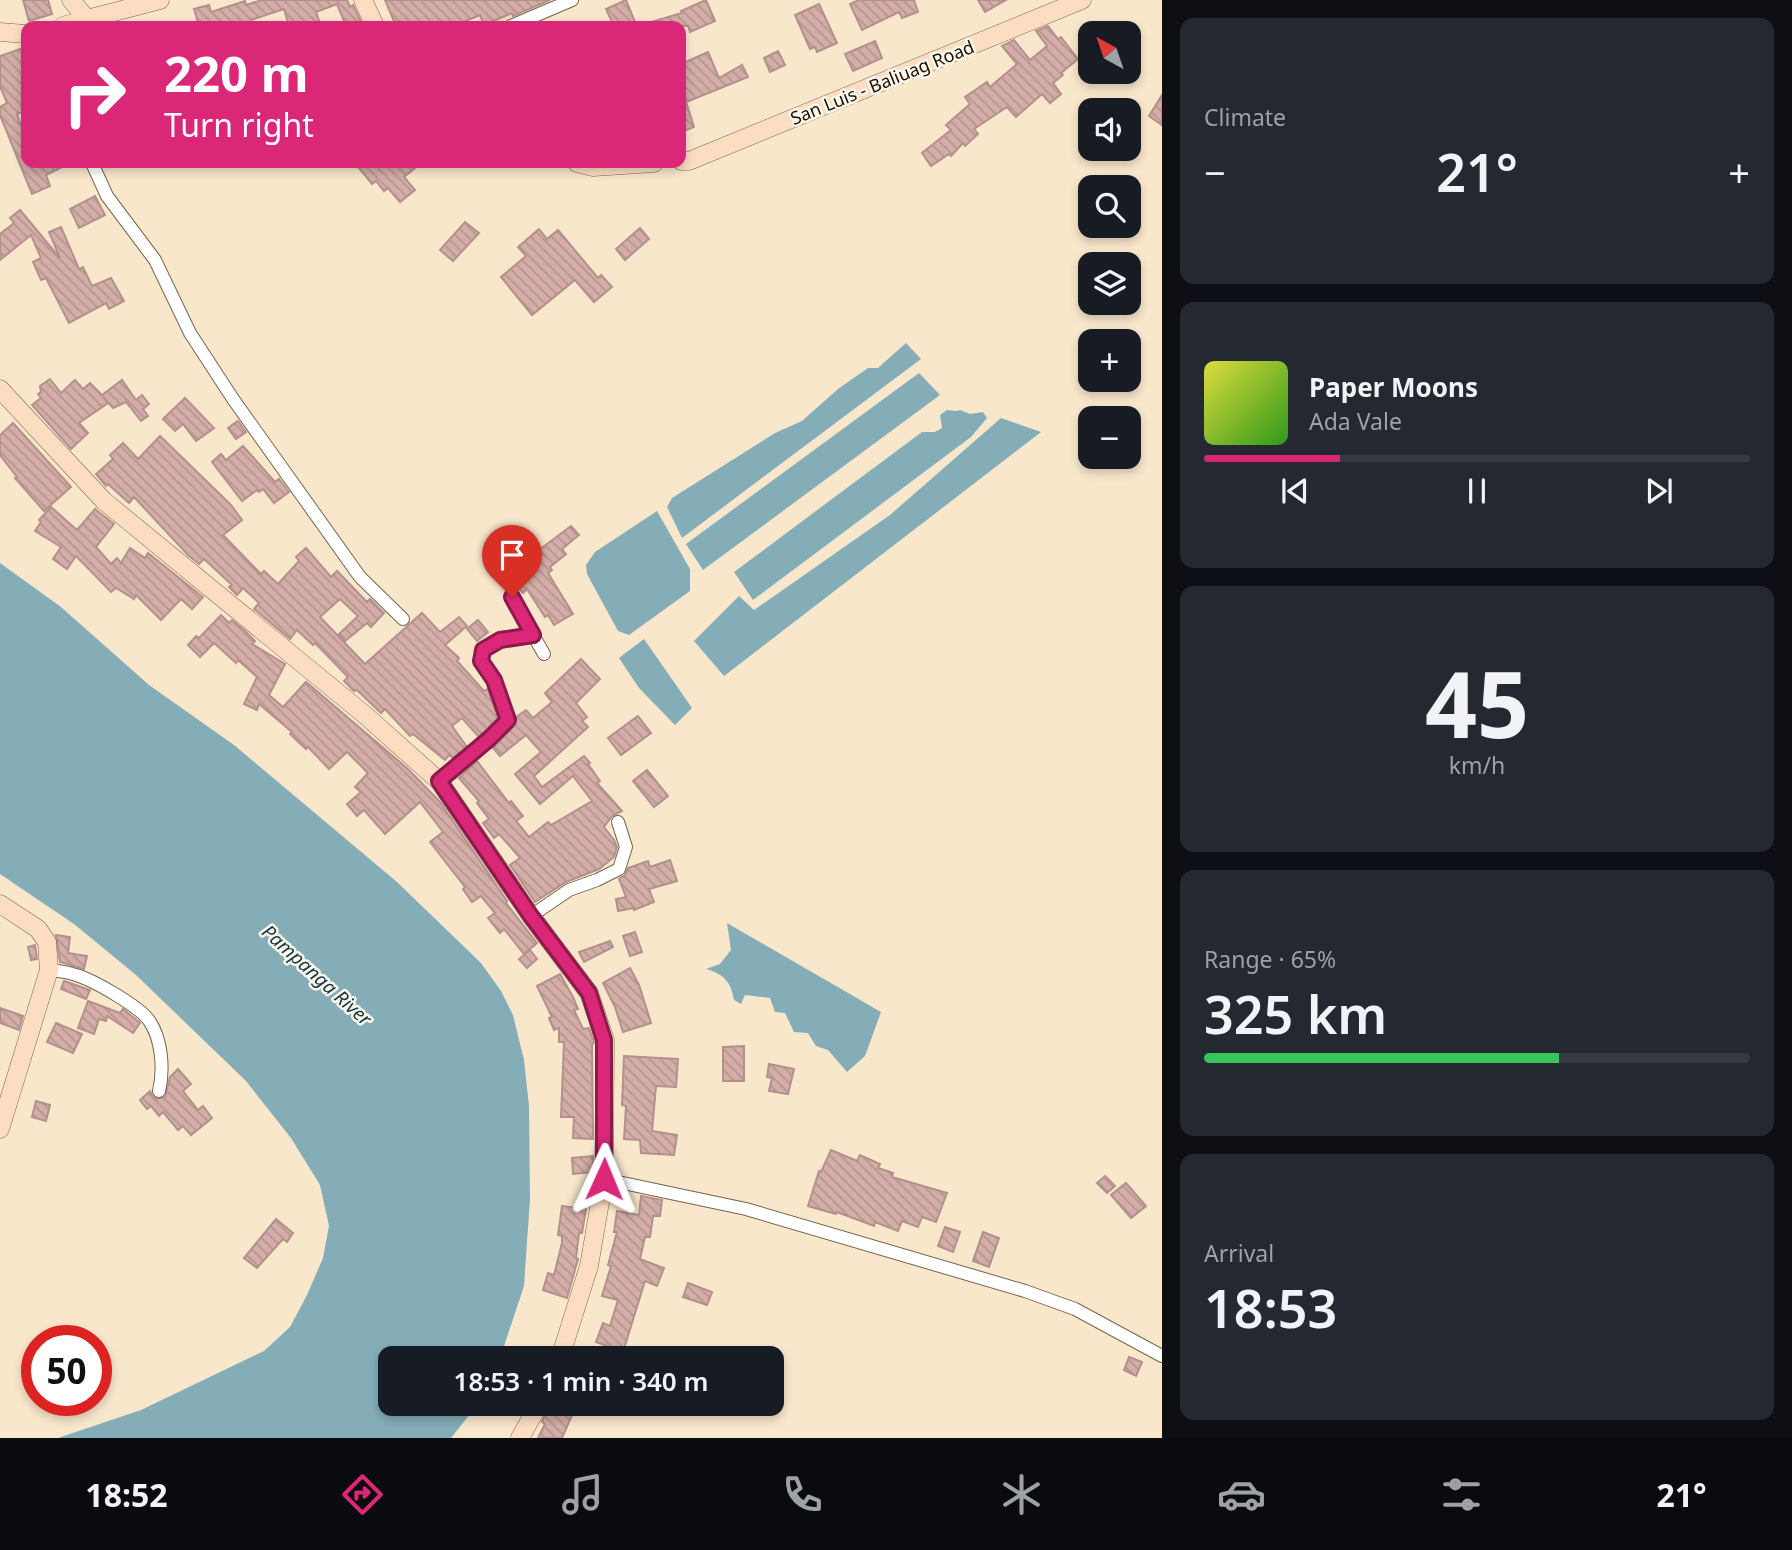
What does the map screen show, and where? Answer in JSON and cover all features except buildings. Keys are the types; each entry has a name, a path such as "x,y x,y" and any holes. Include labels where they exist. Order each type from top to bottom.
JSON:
{"main road":[{"path":"71,0 87,19"},
{"path":"80,21 160,0"},
{"path":"363,0 373,21"},
{"name":"San Luis - Baliuag Road","path":"686,160 1082,0"},
{"path":"0,32 21,34"},
{"path":"0,390 104,501 365,715 439,781 531,916 589,993 604,1040 604,1179 589,1266 564,1346"},
{"path":"0,904 38,929 47,942 49,970 0,1129"},
{"path":"520,1438 532,1416"}],"street":[{"path":"523,21 572,0"},
{"path":"94,168 107,197 155,260 190,332 233,399 360,577 403,619"},
{"path":"512,597 544,654"},
{"path":"439,781 508,720 494,680 481,661 483,650 500,640 533,635"},
{"path":"531,916 569,890 620,869 626,847 618,822"},
{"path":"49,970 78,975 115,994 145,1016 151,1023 162,1061 163,1074 159,1091"},
{"path":"604,1179 746,1209 1025,1291 1075,1309 1162,1356"}],"shaded area":[{"path":"470,0 560,0 509,21 479,21"}],"water":[{"path":"906,343 921,359 682,538 667,507 672,498 775,433 802,421 838,389 868,368 878,368"},
{"path":"919,373 940,395 703,570 686,544"},
{"path":"947,410 960,410 970,414 983,412 987,418 971,437 753,600 734,572 922,432 935,432 942,428 940,415"},
{"path":"1001,418 1041,432 724,676 694,641 739,596 754,610 890,515"},
{"path":"657,511 690,569 690,591 629,635 618,631 587,574 586,565 595,552"},
{"name":"Pampanga River","path":"0,563 61,607 149,685 234,745 397,882 481,963 501,991 513,1015 524,1060 529,1106 530,1199 524,1286 504,1346 378,1346 378,1416 468,1416 451,1438 58,1438 141,1410 264,1351 290,1327 307,1295 323,1258 329,1226 320,1185 291,1138 246,1081 136,975 74,924 0,874"},
{"path":"644,639 692,708 675,725 639,688 619,658"},
{"path":"727,923 881,1012 865,1056 847,1072 828,1050 816,1046 808,1033 794,1032 785,1013 775,1012 770,998 745,995 741,1004 734,1000 726,980 718,973 706,969 720,964 731,950"}],"route":[{"path":"512,597 533,635 500,640 483,650 481,661 494,680 508,720 439,781 531,916 589,993 604,1040 604,1179"}]}
